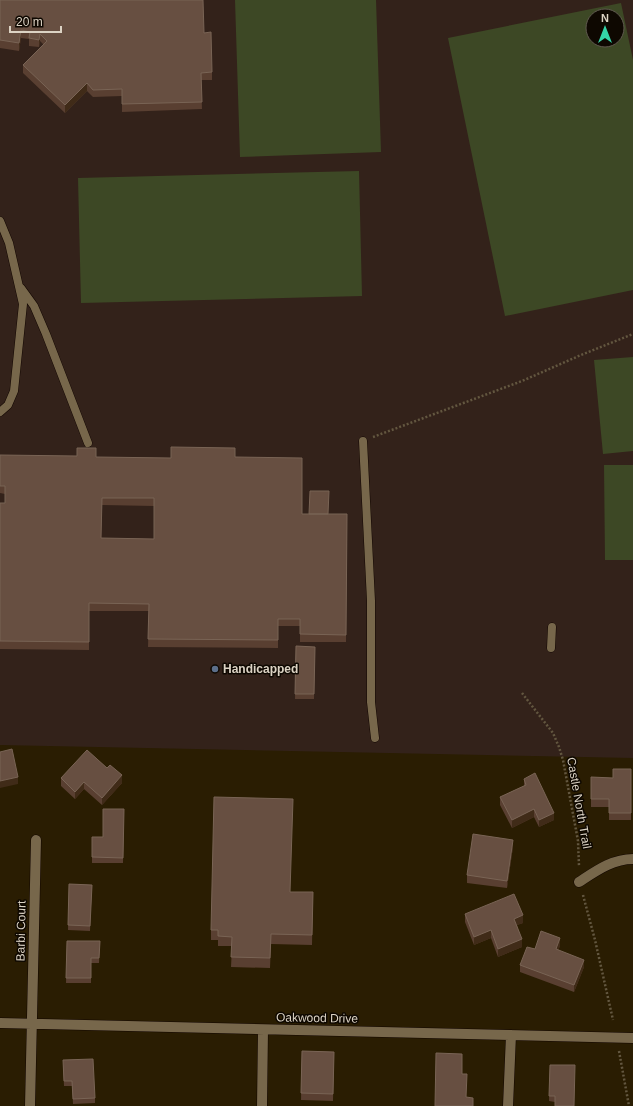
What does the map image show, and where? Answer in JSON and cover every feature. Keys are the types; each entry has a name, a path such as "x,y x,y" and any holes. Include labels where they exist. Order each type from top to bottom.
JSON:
{"street":[{"name":"Barbi Court","path":"30,1106 36,840"},
{"path":"579,882 603,867 622,859 633,859"},
{"name":"Oakwood Drive","path":"0,1023 633,1038"},
{"path":"262,1106 263,1030"},
{"path":"508,1106 511,1035"}],"lane":[{"path":"0,221 9,243 23,304 14,391 8,404 0,412"},
{"path":"19,286 34,306 88,444"},
{"path":"363,441 371,601 371,702 375,738"},
{"path":"551,648 552,627"}],"path":[{"path":"363,441 522,381 633,334"},
{"name":"Castle North Trail","path":"522,692 553,733 564,760 578,841 579,882 596,940 613,1020"},
{"path":"619,1051 629,1106"}],"shaded area":[{"path":"0,0 633,0 633,758 0,745"}],"green space":[{"path":"235,0 376,0 381,152 240,157"},
{"path":"621,3 622,8 596,8"},
{"path":"585,10 585,48 625,48 625,22 633,60 633,290 505,316 448,38"},
{"path":"359,171 362,296 81,303 78,178"},
{"path":"633,357 633,451 603,454 594,360"},
{"path":"604,465 633,465 633,560 605,560"}],"building":[{"path":"0,0 203,0 204,33 211,32 212,72 201,73 202,102 122,104 122,89 93,90 87,83 65,105 23,65 47,41 40,34 39,40 29,38 30,32 21,30 19,43 0,40"},
{"path":"171,447 235,448 235,457 302,458 302,514 347,514 346,635 300,634 300,619 278,619 278,640 148,639 149,604 89,603 89,642 0,641 0,503 5,503 5,486 0,486 0,455 77,456 77,448 96,448 96,457 171,458","holes":["102,498 154,498 154,539 101,538"]},
{"path":"310,491 329,491 328,514 309,514"},
{"path":"296,646 315,647 314,694 295,694"},
{"path":"12,749 18,777 0,781 0,752"},
{"path":"87,750 107,768 110,765 122,775 102,798 84,782 75,792 61,778"},
{"path":"613,769 631,769 631,813 609,813 609,799 591,799 591,777 613,778"},
{"path":"535,773 554,813 539,820 534,809 512,820 500,797 526,785 524,779"},
{"path":"214,797 293,799 290,892 313,892 312,935 271,934 270,958 231,957 232,937 218,936 218,930 211,930"},
{"path":"103,809 124,809 123,858 92,857 92,837 103,837"},
{"path":"473,834 513,840 507,881 467,875"},
{"path":"69,884 92,885 90,926 68,925"},
{"path":"514,894 523,915 514,919 522,939 498,949 491,930 474,937 465,914"},
{"path":"541,931 560,938 556,949 584,960 574,985 520,965 527,947 535,949"},
{"path":"67,941 100,941 99,958 91,958 91,978 66,978"},
{"path":"302,1051 334,1052 333,1094 301,1093"},
{"path":"436,1053 462,1054 462,1074 467,1074 466,1097 473,1098 473,1106 435,1106"},
{"path":"93,1059 95,1098 73,1099 72,1081 64,1081 63,1060"},
{"path":"550,1065 575,1065 574,1106 555,1106 555,1096 549,1096"}],"place":[{"name":"Handicapped","path":"215,669"}]}
